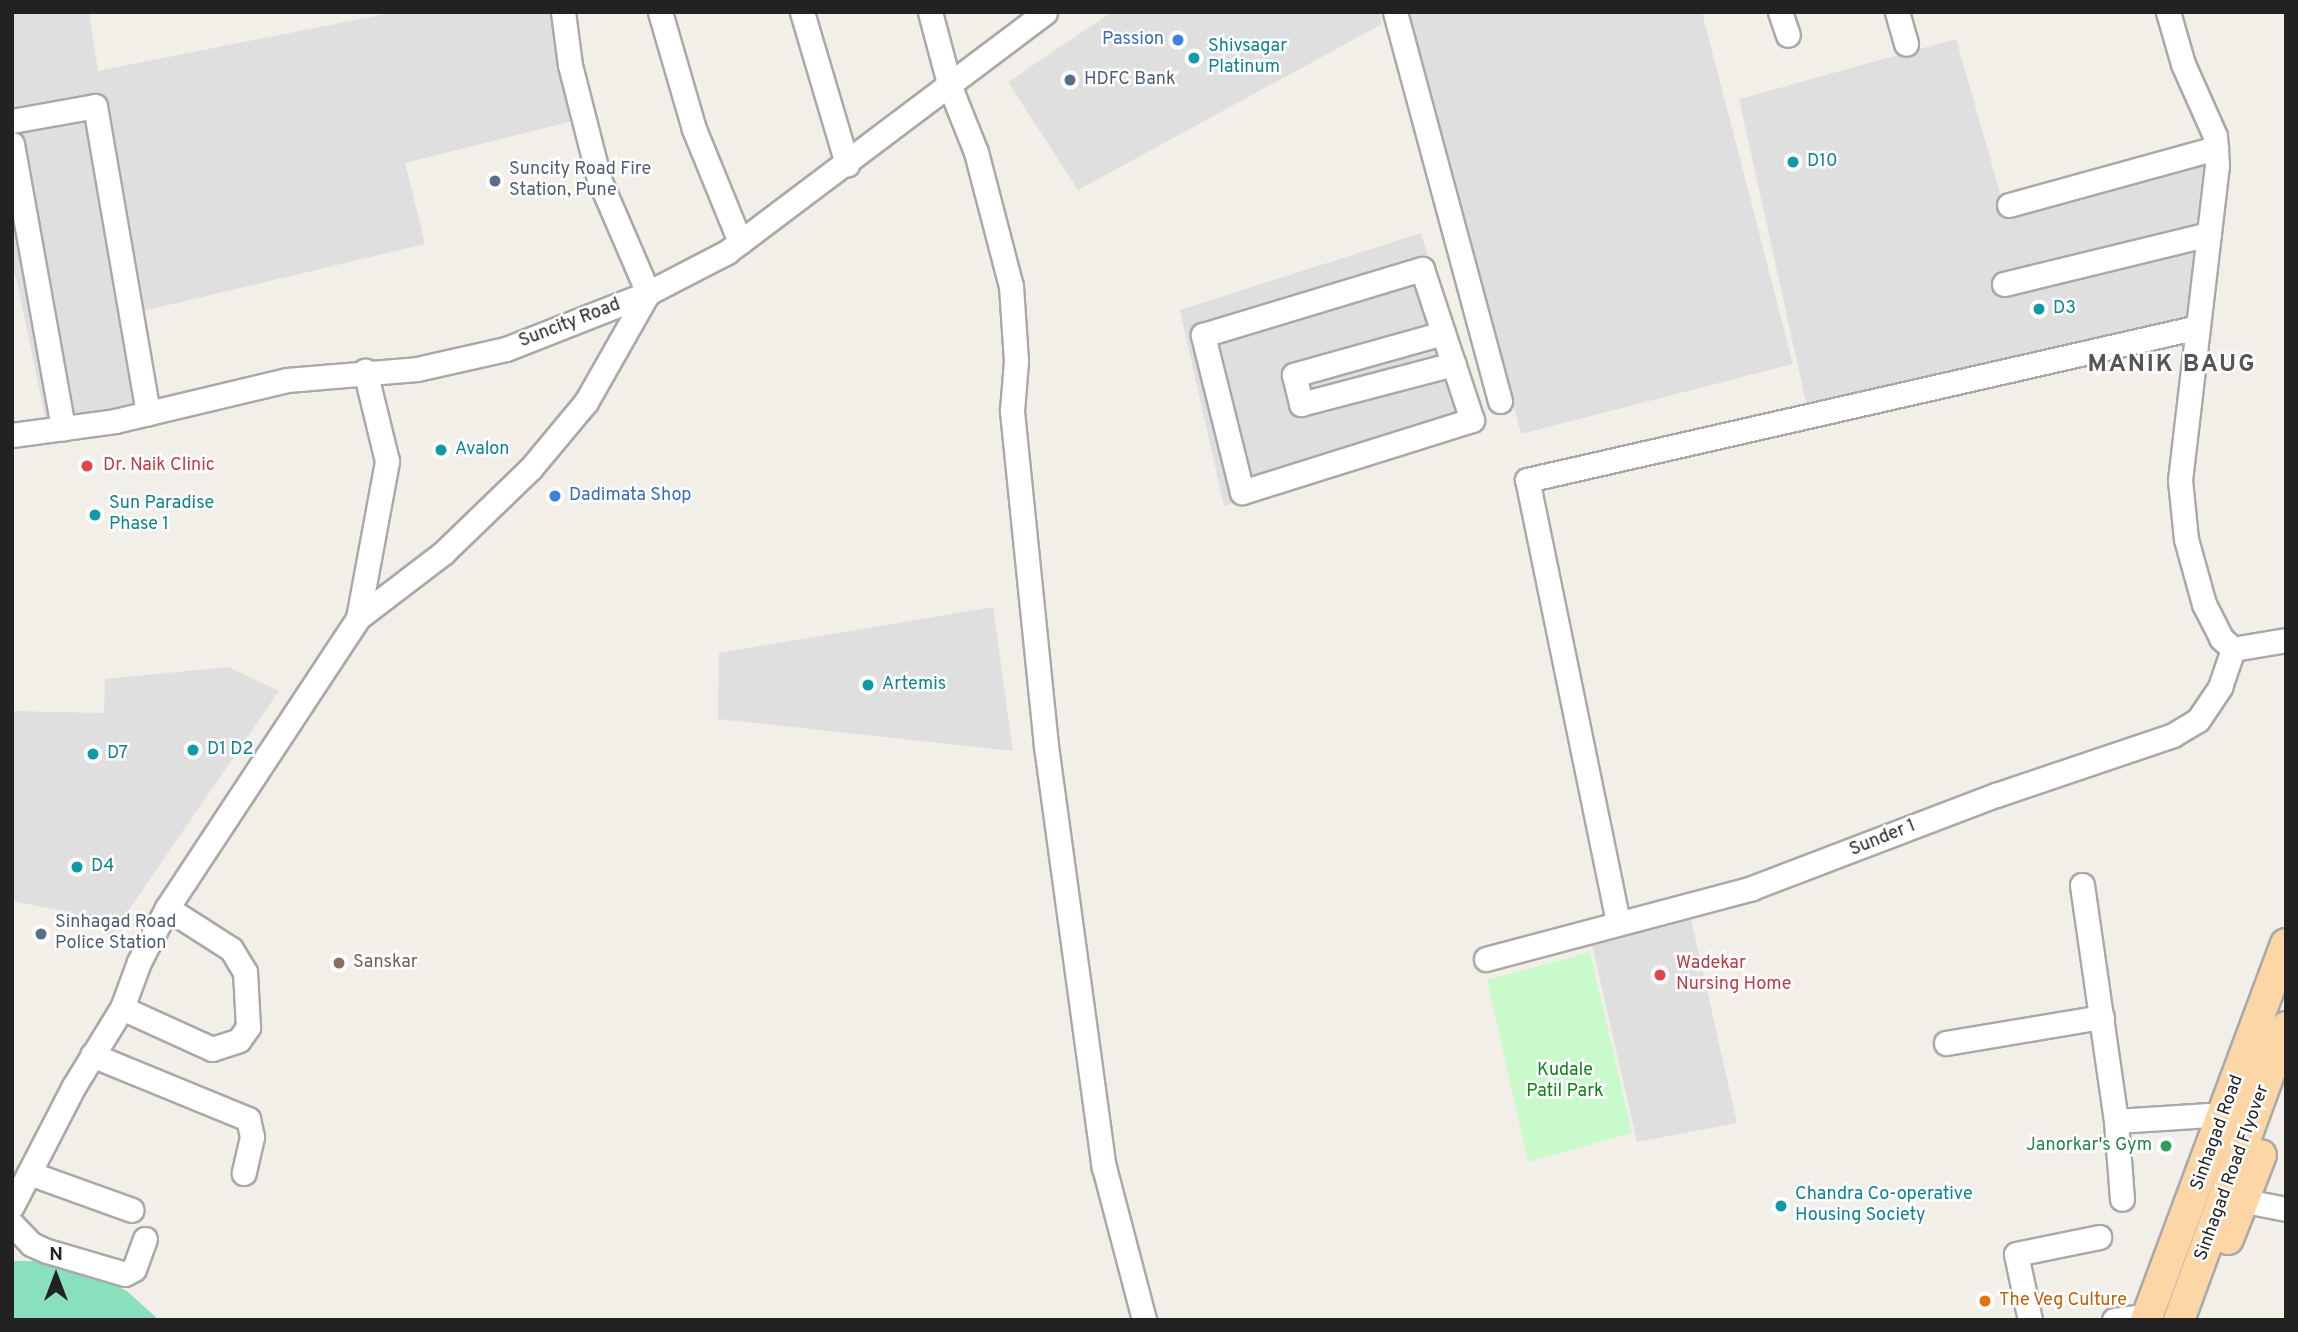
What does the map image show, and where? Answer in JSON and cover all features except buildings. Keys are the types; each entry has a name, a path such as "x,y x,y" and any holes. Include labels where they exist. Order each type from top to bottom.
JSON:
{"main road":[{"name":"Sinhagad Road","path":"2152,1318 2286,944"},
{"name":"Sinhagad Road Flyover","path":"2152,1318 2286,993"},
{"name":"Sinhagad Road Flyover","path":"2179,1320 2286,1027"},
{"path":"2195,1320 2245,1201 2286,1082"}],"street":[{"path":"12,1206 92,1055 122,1008 139,962 167,908 358,618 443,552 531,468 586,402 648,293 599,178 570,65 563,12"},
{"path":"660,12 694,129 740,242"},
{"path":"802,12 847,164"},
{"path":"930,12 950,88 976,152 1011,286 1016,361 1012,411 1046,746 1104,1167 1144,1320"},
{"path":"1395,12 1481,340 1500,401"},
{"path":"1780,12 1788,35"},
{"path":"1897,12 1906,44"},
{"path":"2168,12 2216,148 2209,234 2180,480 2183,518 2204,604 2221,638 2233,649 2286,640"},
{"name":"Suncity Road","path":"12,435 148,413 287,380 365,371 416,369 506,349 648,293 740,242 950,88 1034,16"},
{"path":"12,121 95,106 148,413"},
{"path":"12,144 23,264 63,428"},
{"path":"2009,205 2216,148"},
{"path":"2004,284 2209,234"},
{"path":"1422,269 1449,349 1472,420 1242,492 1203,335 1422,269"},
{"path":"1618,922 1527,480 2198,327"},
{"path":"1449,349 1294,375 1301,404 1449,349 1481,340"},
{"path":"358,618 387,461 387,446 365,371"},
{"name":"Sunder 1","path":"1486,959 1805,871 1950,811 2173,735 2198,720 2220,687 2233,649"},
{"path":"2082,885 2116,1121 2122,1199"},
{"path":"122,1008 212,1049 239,1040 248,1027 245,972 231,949 167,908"},
{"path":"1946,1043 2102,1017"},
{"path":"92,1055 248,1119 252,1137 244,1173"},
{"path":"2116,1121 2225,1114"},
{"path":"29,1173 132,1210"},
{"path":"2245,1201 2286,1209"},
{"path":"12,1224 15,1231 39,1248 125,1274 134,1269 145,1239"},
{"path":"2030,1320 2016,1254 2099,1237"},
{"path":"2115,1320 2152,1318"}],"shaded area":[{"path":"12,12 89,12 98,71 395,12 556,12 581,119 405,163 425,244 139,312 150,410 47,426 16,277 12,277"},
{"name":"Shivsagar Platinum","path":"1112,12 1379,12 1382,24 1078,190 1008,82"},
{"path":"1408,12 1702,12 1793,364 1521,434"},
{"path":"1956,39 2006,214 2213,157 2194,321 1807,407 1739,99"},
{"path":"1421,233 1481,424 1224,506 1180,310"},
{"path":"993,607 1013,751 718,719 719,653"},
{"path":"228,667 279,691 111,936 73,913 12,901 12,711 104,713 105,679"},
{"path":"1691,919 1737,1123 1637,1142 1591,940"}],"green space":[{"name":"Kudale Patil Park","path":"1590,952 1632,1133 1528,1162 1487,980"},
{"path":"12,1261 51,1261 92,1271 128,1292 159,1320 12,1320"}],"place":[{"name":"Passion","path":"1178,40"},
{"name":"Shivsagar Platinum","path":"1194,58"},
{"name":"HDFC Bank","path":"1070,80"},
{"name":"D10","path":"1793,162"},
{"name":"Suncity Road Fire Station, Pune","path":"495,181"},
{"name":"D3","path":"2039,309"},
{"name":"Avalon","path":"441,450"},
{"name":"Dr. Naik Clinic","path":"87,466"},
{"name":"Dadimata Shop","path":"555,496"},
{"name":"Sun Paradise Phase 1","path":"95,515"},
{"name":"Artemis","path":"868,685"},
{"name":"D1 D2","path":"193,750"},
{"name":"D7","path":"93,754"},
{"name":"D4","path":"77,867"},
{"name":"Sinhagad Road Police Station","path":"41,934"},
{"name":"Sanskar","path":"339,963"},
{"name":"Wadekar Nursing Home","path":"1660,975"},
{"name":"Janorkar's Gym","path":"2166,1146"},
{"name":"Chandra Co-operative Housing Society","path":"1781,1206"},
{"name":"The Veg Culture","path":"1985,1301"}],"district":[{"name":"MANIK BAUG","path":"2172,366"}]}
